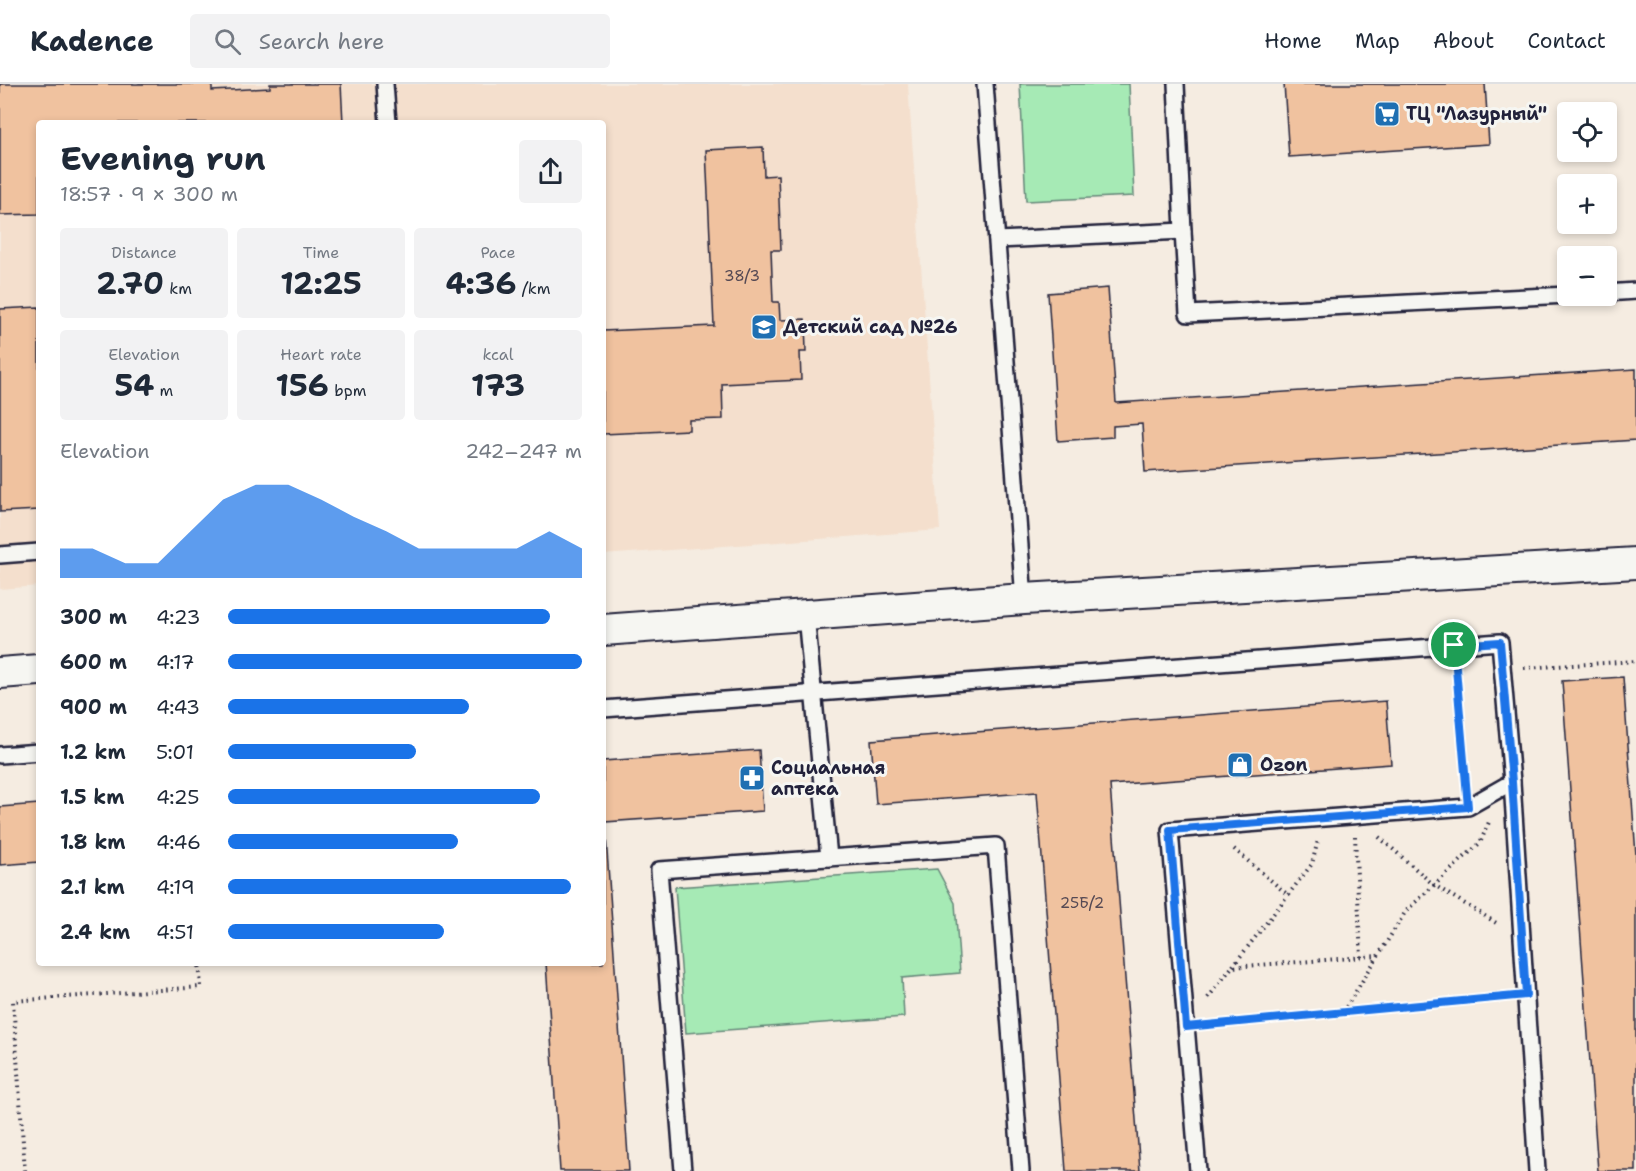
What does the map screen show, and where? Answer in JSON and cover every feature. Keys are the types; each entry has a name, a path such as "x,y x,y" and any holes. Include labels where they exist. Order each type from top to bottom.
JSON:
{"street":[{"path":"606,630 1023,599 1636,563"},
{"path":"0,673 36,670"}],"lane":[{"path":"385,84 388,120"},
{"path":"985,84 1023,599"},
{"path":"1176,84 1188,314 1557,296"},
{"path":"997,240 1183,231"},
{"path":"1617,292 1636,291"},
{"path":"0,555 36,552"},
{"path":"806,615 829,858"},
{"path":"606,708 1500,642 1512,782 1537,1171"},
{"path":"0,755 36,752"},
{"path":"1198,1171 1170,830 1468,807 1512,782"},
{"path":"683,1171 659,870 996,846 1021,1171"}],"path":[{"path":"1454,645 1468,807"},
{"path":"1502,669 1636,661"},
{"path":"1343,1012 1406,911 1480,843 1489,826 1490,794"},
{"path":"1354,816 1434,885 1522,938"},
{"path":"1354,816 1361,957"},
{"path":"1186,1027 1312,864 1318,844 1318,819"},
{"path":"1223,826 1225,840 1288,896"},
{"path":"1232,967 1378,956"},
{"path":"25,1171 13,1000 201,987 199,966"},
{"path":"1186,1027 1526,995"}],"shaded area":[{"name":"Детский сад №26","path":"0,84 908,84 940,530 606,555 606,120 36,120 36,586 0,589"}],"green space":[{"path":"1020,84 1129,84 1134,196 1026,201"},
{"path":"937,869 955,903 960,973 902,978 904,1017 686,1033 675,887"}],"building":[{"path":"0,84 212,84 212,91 270,88 270,84 341,84 343,120 36,120 36,214 0,215"},
{"name":"ТЦ \"Лазурный\"","path":"1284,84 1485,84 1489,144 1289,157"},
{"path":"763,147 764,176 778,175 781,250 771,250 773,302 779,302 780,320 805,319 806,352 800,352 801,380 722,384 723,419 689,420 689,430 606,434 606,331 714,326 706,150"},
{"path":"1108,288 1116,403 1636,369 1636,440 1145,472 1142,424 1113,426 1113,437 1058,441 1048,293"},
{"path":"36,307 36,510 0,512 0,309"},
{"path":"1623,677 1636,855 1636,1171 1598,1171 1562,681"},
{"path":"1386,701 1391,764 1110,785 1140,1171 1066,1171 1037,792 876,804 871,740"},
{"path":"759,750 763,811 606,822 606,761"},
{"path":"36,804 36,862 0,865 0,807"},
{"path":"606,837 629,1171 560,1171 546,966 606,966"}],"place":[{"name":"ТЦ \"Лазурный\"","path":"1387,114"},
{"name":"Детский сад №26","path":"764,327"},
{"name":"Ozon","path":"1240,765"},
{"name":"Социальная аптека","path":"752,778"}],"route":[{"path":"1500,642 1526,995 1186,1027 1170,830 1468,807 1454,645 1500,642"}]}
